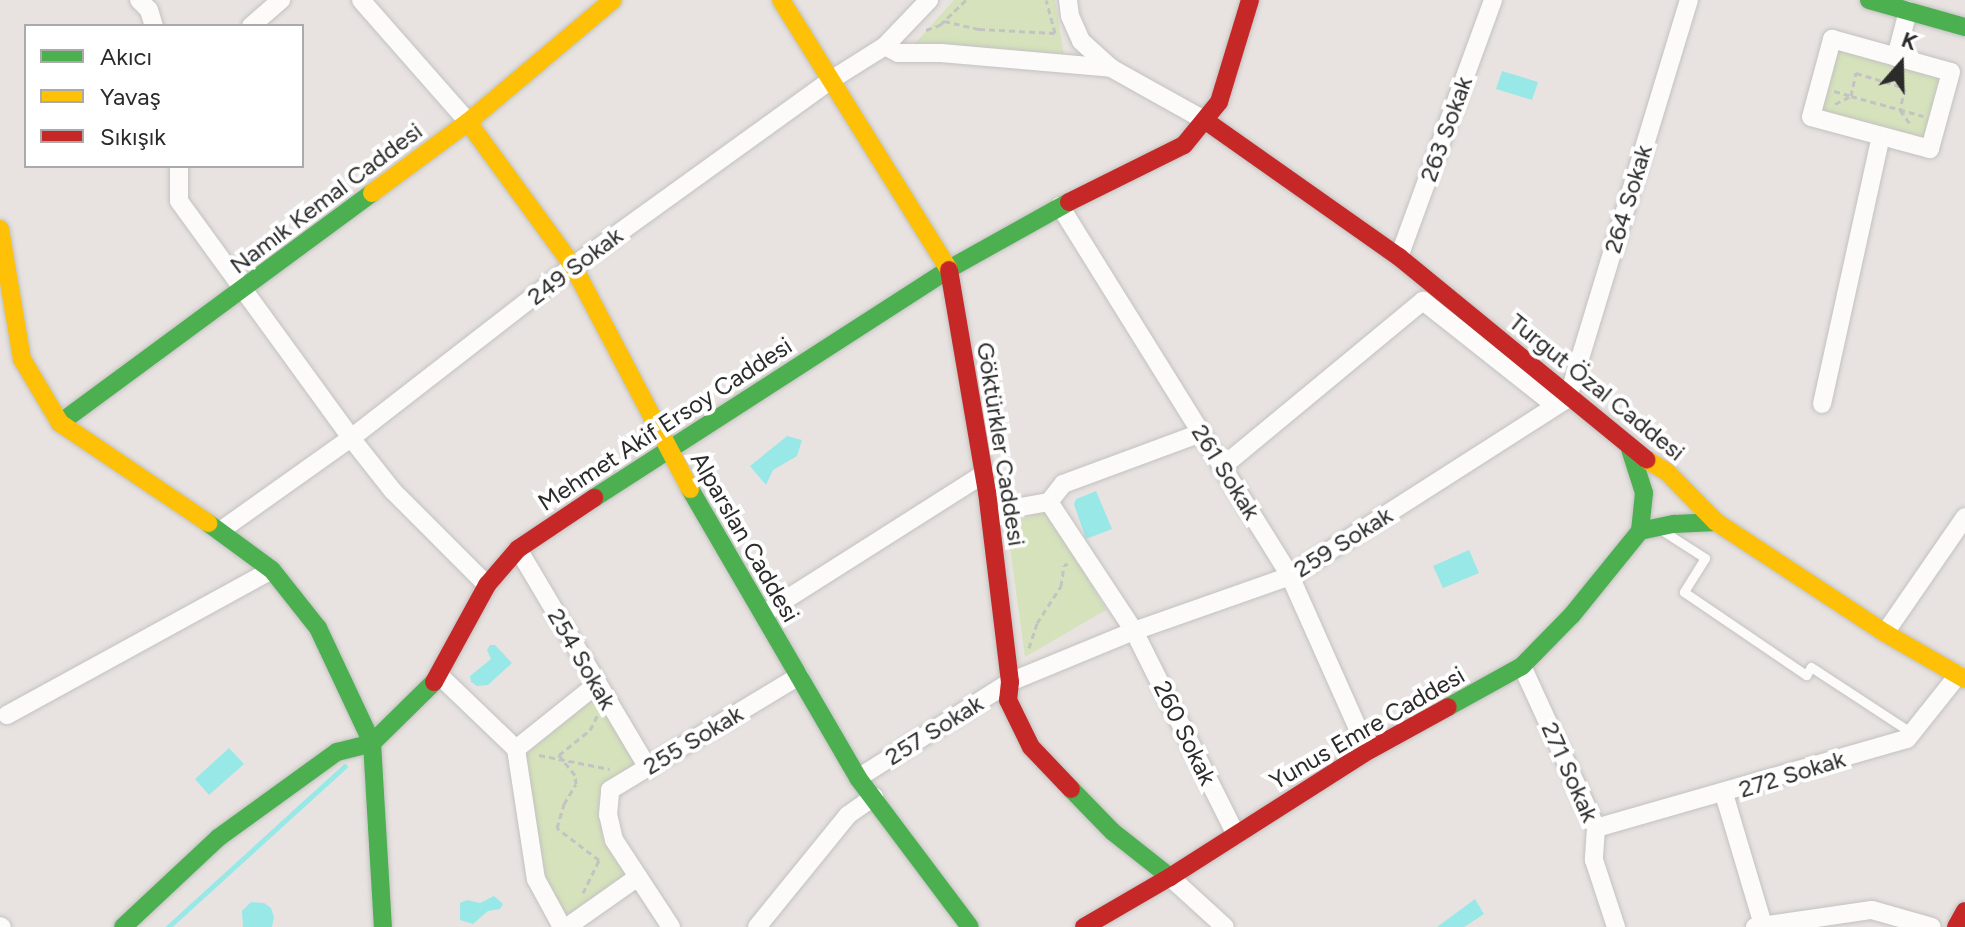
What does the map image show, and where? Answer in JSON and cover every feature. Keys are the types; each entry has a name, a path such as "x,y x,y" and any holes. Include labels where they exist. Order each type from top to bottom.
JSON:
{"street":[{"path":"139,0 149,10 153,24"},
{"path":"253,24 281,0"},
{"path":"361,0 468,122"},
{"name":"Namık Kemal Caddesi","path":"60,423 468,122 613,0"},
{"name":"Göktürkler Caddesi","path":"781,0 949,269 991,520 1010,682 1008,700 1031,747 1113,832 1170,877"},
{"name":"249 Sokak","path":"220,531 351,438 573,266 831,80 885,46 929,0"},
{"path":"1068,0 1070,16 1081,41 1111,68 1206,121"},
{"name":"Mehmet Akif Ersoy Caddesi","path":"123,927 218,838 337,752 372,743 440,676 487,585 518,549 666,449 949,269 1060,206 1184,145 1219,102 1250,0"},
{"name":"263 Sokak","path":"1399,257 1493,0"},
{"name":"264 Sokak","path":"1562,402 1689,0"},
{"path":"1869,0 1965,27"},
{"path":"1896,57 1908,11"},
{"path":"1832,39 1951,72 1930,149 1811,117 1832,39"},
{"path":"885,46 898,53 1111,68"},
{"name":"Turgut Özal Caddesi","path":"1206,121 1399,257 1562,402 1667,472 1716,522 1885,633 1962,677"},
{"name":"Alparslan Caddesi","path":"468,122 573,266 666,449 858,778 970,927"},
{"path":"1822,404 1881,136"},
{"path":"179,168 179,201 351,438 393,491 487,585"},
{"name":"261 Sokak","path":"1060,206 1290,576 1368,751"},
{"path":"0,229 22,359 60,423 220,531 272,570 318,628 372,743 383,927"},
{"path":"1222,467 1423,301 1562,402"},
{"name":"259 Sokak","path":"1010,682 1134,631 1290,576 1562,402"},
{"path":"991,520 1015,508 1049,502 1063,484 1201,433"},
{"path":"1630,449 1644,493 1648,529 1716,522"},
{"path":"763,614 984,474"},
{"name":"260 Sokak","path":"1049,502 1134,631 1236,835"},
{"path":"1885,633 1965,517"},
{"name":"Yunus Emre Caddesi","path":"1084,927 1170,877 1368,751 1522,666 1648,529"},
{"name":"254 Sokak","path":"518,549 592,688 642,771"},
{"path":"7,715 272,570"},
{"name":"271 Sokak","path":"1522,666 1596,828 1594,860 1616,927"},
{"path":"440,676 516,749 536,879 570,924 638,877 671,927"},
{"name":"255 Sokak","path":"638,877 614,840 608,815 610,790 799,676"},
{"name":"272 Sokak","path":"1596,828 1724,794 1907,739 1962,677"},
{"name":"257 Sokak","path":"858,778 1010,682"},
{"path":"516,749 592,688"},
{"path":"1724,794 1759,926 1872,910 1932,927"},
{"path":"757,927 848,815 874,797"},
{"path":"1170,877 1225,927"},
{"path":"1956,927 1965,911"}],"lane":[{"path":"1648,529 1705,558 1684,592 1806,675 1811,667 1912,733"}],"path":[{"path":"944,21 979,29 1055,33 1046,0"},
{"path":"1851,96 1856,73 1905,88 1900,110"},
{"path":"1811,117 1851,96 1938,120"},
{"path":"1024,657 1037,623 1061,586 1064,565 1087,560"},
{"path":"570,924 573,906 594,876 599,860 557,828 564,804 576,784 575,775 559,755 590,730 596,718 598,708 592,688"},
{"path":"516,749 562,760 642,771"}],"green space":[{"path":"954,0 1055,0 1064,56 913,46"},
{"path":"1834,45 1948,74 1929,146 1816,116"},
{"path":"1048,509 1106,610 1025,657 1007,525"},
{"path":"596,694 638,765 600,812 603,841 627,876 566,923 543,876 523,757"}],"water":[{"path":"1502,71 1538,82 1532,100 1496,89"},
{"path":"787,436 802,440 797,456 773,470 766,485 750,466"},
{"path":"1096,491 1112,529 1086,539 1074,504 1076,499"},
{"path":"1469,550 1479,573 1443,588 1433,566"},
{"path":"490,645 495,645 512,663 488,685 477,686 471,682 470,676 491,659 487,650"},
{"path":"229,748 244,764 209,795 195,779"},
{"path":"494,896 503,904 500,909 488,911 473,924 460,920 460,903 467,900 480,903"},
{"path":"1475,899 1484,914 1464,927 1437,927"},
{"path":"251,902 264,903 271,908 274,917 272,927 243,927 242,911"}],"waterway":[{"path":"168,927 345,766"}],"traffic: fast":[{"path":"1869,0 1965,27"},
{"path":"60,423 372,193"},
{"path":"594,498 949,269 1069,202"},
{"path":"1630,449 1644,493 1640,531"},
{"path":"690,489 858,778 970,927"},
{"path":"1640,531 1674,524 1716,522"},
{"path":"208,523 272,570 318,628 372,743 383,927"},
{"path":"1448,707 1522,666 1572,615 1640,531"},
{"path":"123,927 218,838 337,752 372,743 434,682"},
{"path":"1071,789 1113,832 1170,877"}],"traffic: slow":[{"path":"372,193 468,122 613,0"},
{"path":"781,0 949,270"},
{"path":"468,122 573,266 690,489"},
{"path":"0,229 22,359 60,423 208,523"},
{"path":"1647,460 1667,472 1716,522 1885,633 1965,679"}],"traffic: jam":[{"path":"1069,202 1184,145 1219,102 1250,0"},
{"path":"1206,121 1399,257 1647,460"},
{"path":"949,270 987,492 1010,682 1008,700 1031,747 1071,789"},
{"path":"434,682 487,585 518,549 594,498"},
{"path":"1084,927 1170,877 1368,751 1448,707"},
{"path":"1956,927 1965,911"}]}
